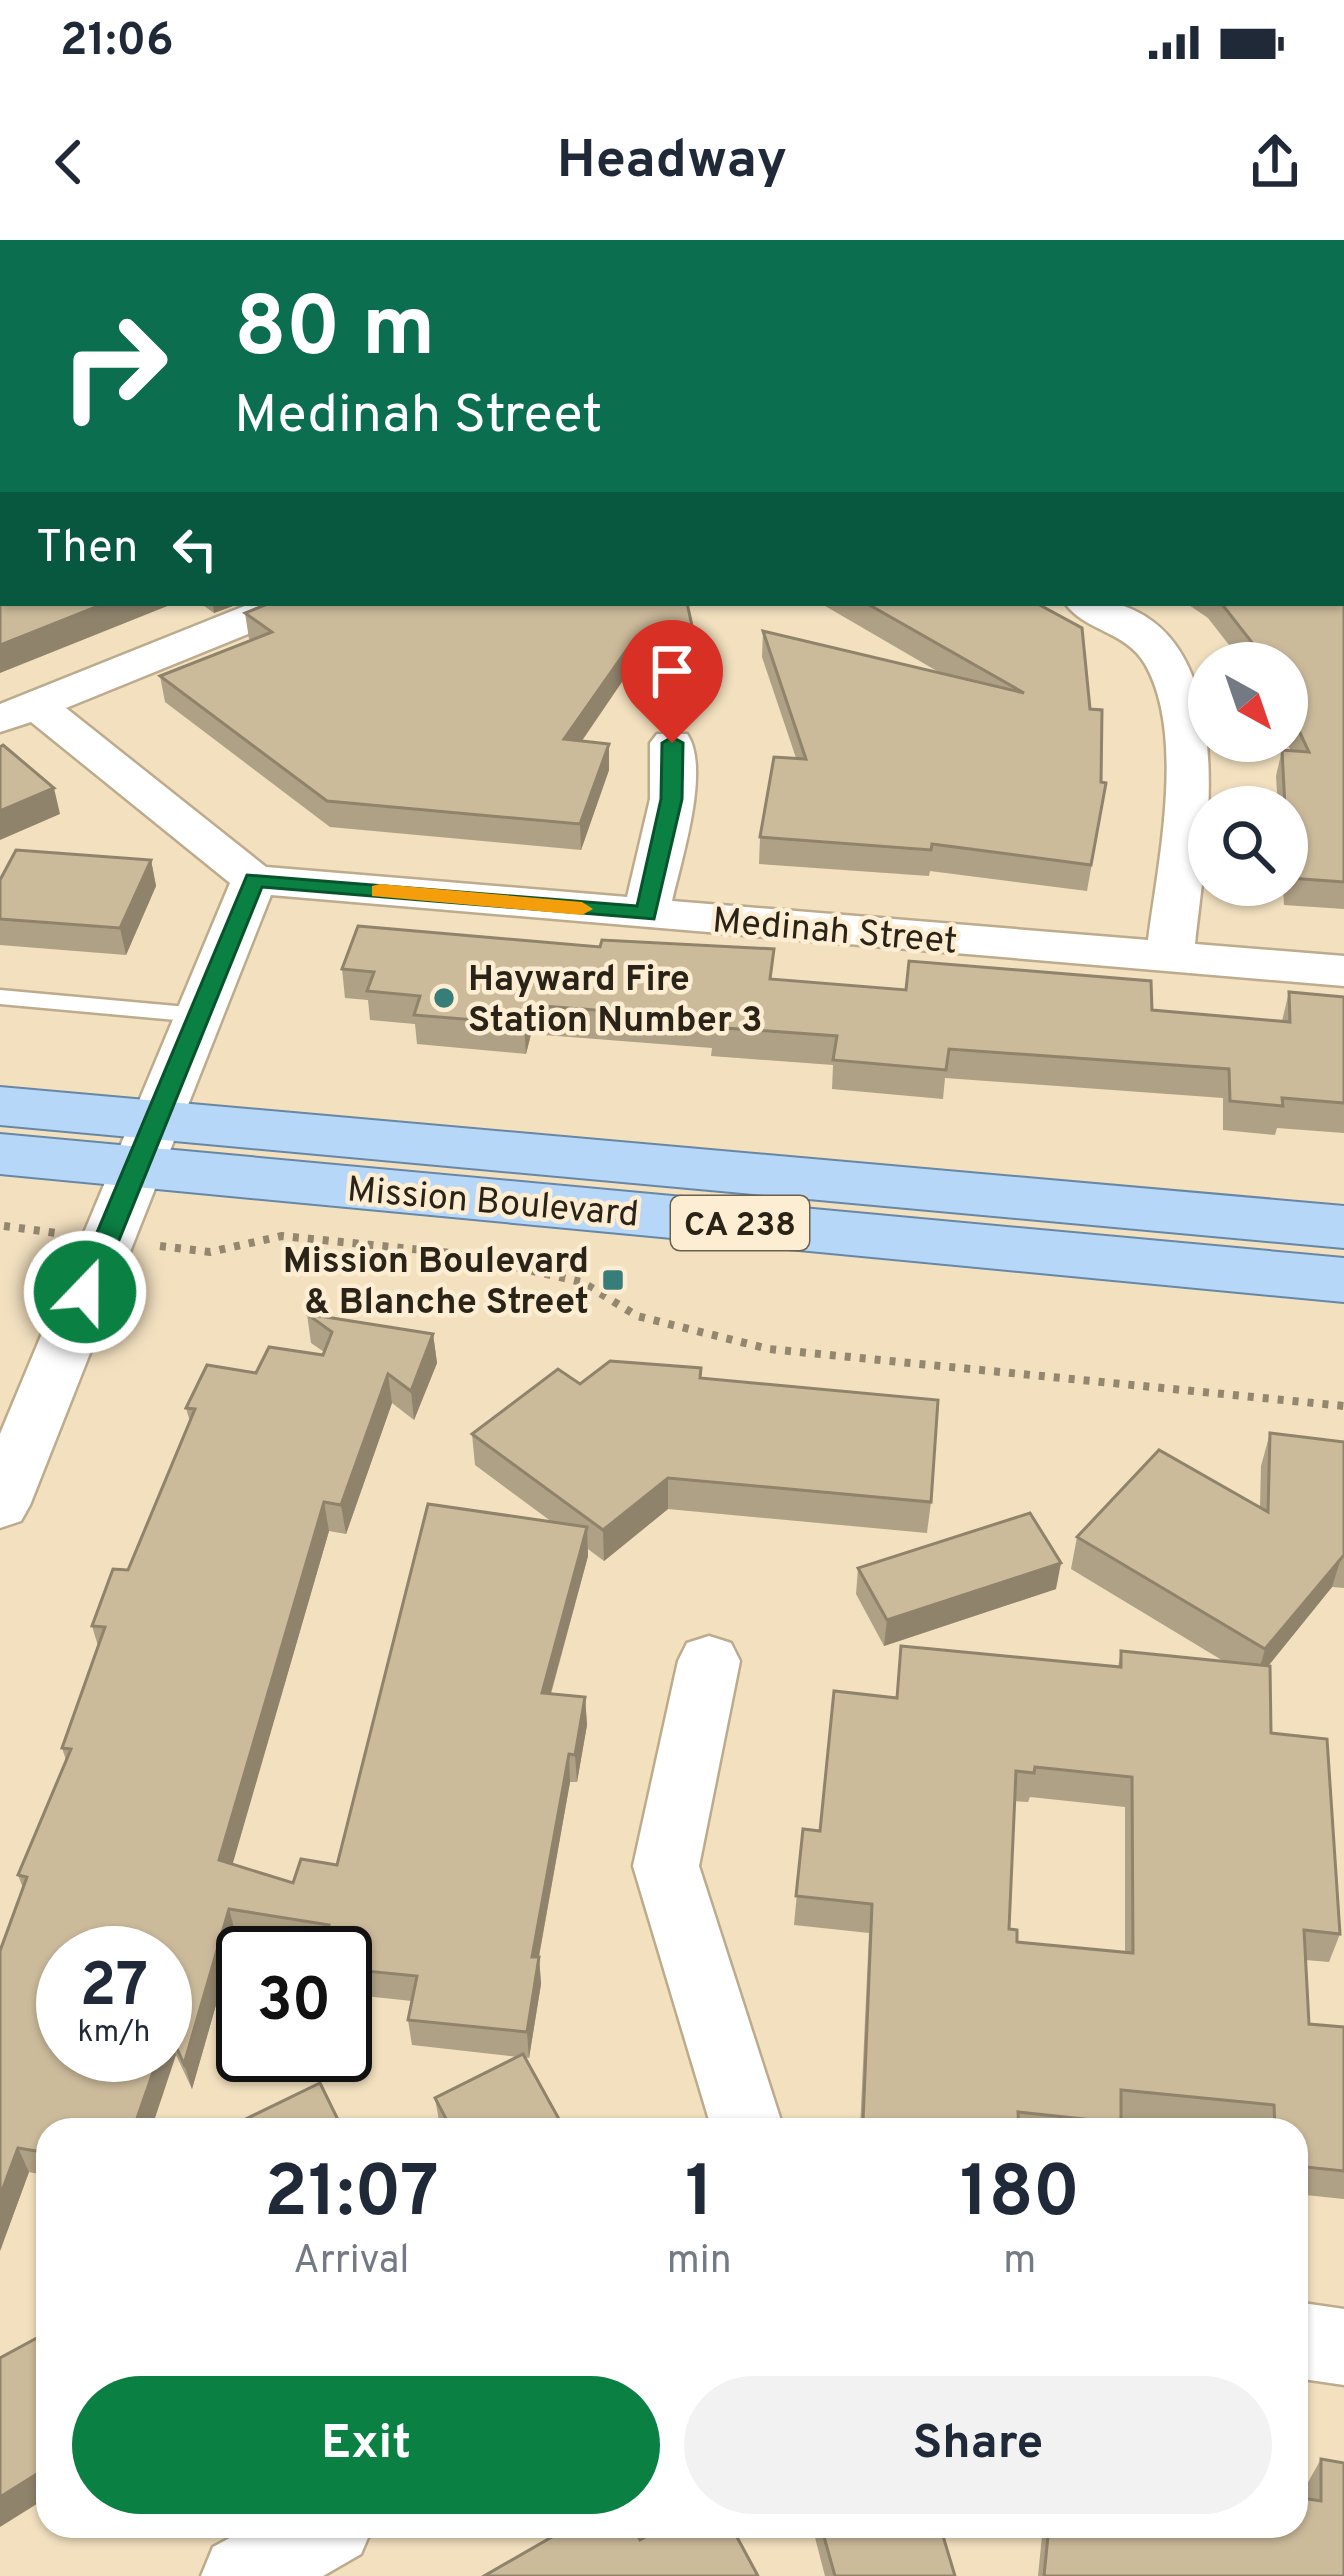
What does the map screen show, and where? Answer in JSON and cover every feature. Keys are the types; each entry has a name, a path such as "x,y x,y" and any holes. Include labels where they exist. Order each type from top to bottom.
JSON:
{"main road":[{"name":"Mission Boulevard","path":"0,1106 145,1143 1344,1280"},
{"name":"Mission Boulevard","path":"0,1154 145,1143 1344,1227"}],"street":[{"path":"17,711 280,606"},
{"path":"1091,606 1145,635 1181,694 1189,750 1170,956"},
{"path":"0,1505 254,880 17,711"},
{"path":"646,914 672,799 672,743"},
{"name":"Medinah Street","path":"254,880 1344,970"},
{"path":"709,1661 666,1866 744,2118"},
{"path":"1308,2342 1344,2347"},
{"path":"242,2576 311,2538"}],"lane":[{"path":"0,997 198,1015"}],"path":[{"path":"4,1226 209,1252 282,1236 452,1253 582,1282 637,1316 769,1349 1344,1406"}],"building":[{"path":"0,606 98,606 0,645"},
{"path":"262,606 688,606 696,644 628,648 564,739 609,744 580,824 327,801 160,676 272,632 245,613"},
{"path":"871,606 1042,606 1082,628 1090,709 1102,710 1101,782 1106,783 1091,865 932,844 931,850 760,837 774,757 806,759 763,631 1024,693"},
{"path":"1223,606 1344,606 1344,882 1308,879 1308,786 1284,786 1283,762 1308,762 1308,642 1252,642"},
{"path":"3,745 54,788 0,811"},
{"path":"16,850 151,860 120,928 0,919 0,880"},
{"path":"358,926 600,947 602,940 774,949 770,979 906,990 909,961 1151,981 1152,1010 1290,1022 1289,992 1344,997 1344,1103 1282,1098 1283,1106 1230,1101 1229,1069 949,1049 946,1070 833,1060 837,1036 712,1027 713,1019 530,1005 524,1024 414,1015 420,996 367,991 374,972 342,969"},
{"path":"307,1314 433,1334 411,1391 388,1374 341,1505 324,1502 219,1860 293,1883 301,1859 337,1865 428,1504 587,1527 542,1693 585,1697 575,1755 569,1754 532,1957 539,1957 527,2032 408,2020 417,1976 372,1972 372,1926 329,1926 229,1909 224,1926 216,1926 216,1954 192,2036 192,1926 36,1926 36,2082 150,2082 137,2118 36,2118 36,2151 18,2148 0,2196 0,1951 27,1877 18,1875 71,1749 62,1748 105,1627 92,1626 113,1569 128,1570 195,1409 186,1408 207,1365 256,1373 269,1347 323,1355 332,1332"},
{"path":"610,1361 701,1368 700,1378 938,1400 931,1502 668,1478 603,1530 472,1434 558,1369 580,1384"},
{"path":"1270,1433 1344,1442 1344,1555 1265,1649 1077,1537 1159,1450 1268,1512"},
{"path":"1030,1513 1061,1563 887,1620 858,1568"},
{"path":"901,1646 1121,1667 1121,1651 1270,1666 1271,1733 1327,1739 1340,1934 1304,1930 1309,2024 1344,2027 1344,2171 1308,2167 1308,2118 1275,2118 1274,2105 1121,2090 1121,2118 1018,2112 1018,2118 863,2118 872,1904 796,1896 803,1829 820,1831 834,1691 897,1698","holes":["1035,1767 1132,1777 1133,1953 1017,1942 1017,1930 1009,1929 1016,1771 1034,1773"]},
{"path":"523,2054 558,2118 446,2118 435,2098"},
{"path":"320,2083 337,2118 248,2118"},
{"path":"36,2338 36,2474 0,2497 0,2358"},
{"path":"1321,2459 1344,2463 1344,2576 1044,2576 1048,2538 1308,2538 1308,2499 1321,2501"},
{"path":"550,2538 737,2538 758,2576 484,2576"},
{"path":"824,2538 944,2538 955,2576 835,2576"}],"slow traffic":[{"path":"380,891 582,909"}],"place":[{"name":"Hayward Fire Station Number 3","path":"444,998"},
{"name":"Mission Boulevard & Blanche Street","path":"613,1280"}],"route":[{"path":"85,1292 254,880 646,914 672,799 672,743"}]}
